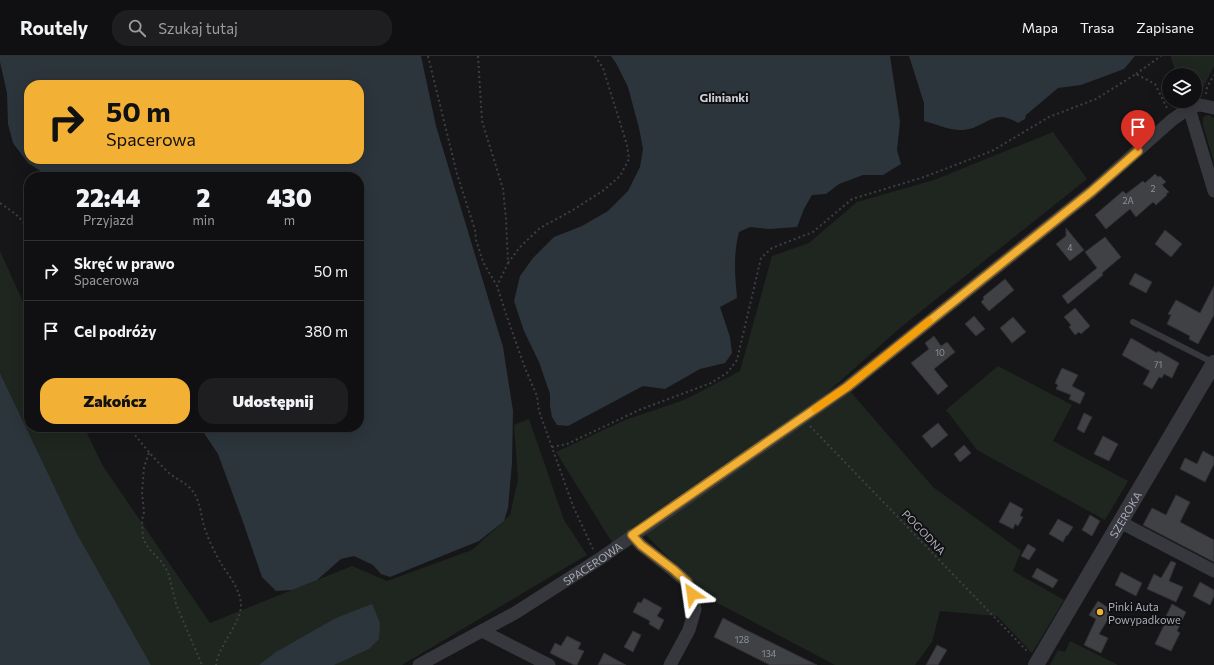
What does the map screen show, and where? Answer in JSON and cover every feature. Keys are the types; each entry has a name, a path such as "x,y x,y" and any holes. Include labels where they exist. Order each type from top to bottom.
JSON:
{"street":[{"path":"1202,107 1214,108"},
{"name":"SPACEROWA","path":"419,665 516,613 598,560 847,387 1091,192 1172,120 1191,108"},
{"path":"1194,108 1214,191"},
{"name":"SZEROKA","path":"1034,661 1120,522 1214,363"},
{"path":"1120,522 1214,571"},
{"path":"632,535 641,545 674,570 687,582 692,594 695,608 689,630 670,665"},
{"path":"482,631 549,665"}],"lane":[{"path":"1133,322 1214,363"}],"path":[{"path":"428,56 457,174 475,230 476,240 483,262 497,286 525,368 537,396 539,411 573,506 598,560"},
{"path":"478,56 482,121 503,189 508,263"},
{"path":"497,286 508,263 520,247 540,228 573,210 604,190 620,176 629,160 627,145 603,68 595,56"},
{"path":"552,447 567,444 639,410 711,383 728,373 736,360 761,258 772,248 813,232 852,199 924,177 992,151 1049,117 1096,99 1136,74 1161,56"},
{"path":"1136,74 1155,84 1172,120"},
{"path":"1202,100 1205,98 1207,87 1214,75"},
{"path":"0,204 18,215 24,223"},
{"name":"POGODNA","path":"803,418 1034,661"},
{"path":"133,432 149,453 170,474 191,488 199,501 202,512 202,523 207,536 238,590 241,607 239,615 223,646 216,665"},
{"path":"149,453 144,467 142,492 144,512 142,520 143,539 168,572 176,604 202,665"}],"shaded area":[{"path":"0,56 421,56 436,126 503,347 513,411 512,463 508,508 504,521 479,541 390,577 381,574 373,565 354,556 341,559 317,580 292,590 276,591 262,577 218,454 203,432 364,432 364,172 42,172 30,164 364,164 364,80 24,80 24,158 13,143 8,124 7,93"},
{"path":"611,56 890,56 900,122 897,150 901,164 883,175 863,175 839,184 826,194 812,195 804,209 797,227 769,229 750,227 739,232 735,257 737,298 720,307 730,337 732,353 725,363 700,369 665,389 643,386 568,426 557,425 552,417 550,394 539,362 524,331 514,301 520,276 533,258 554,237 582,226 608,211 628,191 640,167 643,149 639,128 628,87"},
{"path":"909,56 1135,56 1124,69 1081,85 1058,88 1026,115 1025,119 1018,123 1001,117 969,129 958,130 924,121 924,103"},
{"path":"1171,56 1214,56 1214,66 1203,88 1202,68 1174,68"},
{"path":"1208,115 1214,118 1214,163 1203,125 1203,118"},
{"path":"1053,132 1087,179 900,328 812,406 613,544 556,452 625,420 684,400 740,371 772,256 809,243 857,202 934,180"},
{"path":"0,251 24,304 24,423 0,373"},
{"path":"998,366 1072,405 1053,441 1128,481 1105,520 977,450 946,410"},
{"path":"0,373 24,423 24,432 28,432 76,532 151,665 0,665"},
{"path":"849,390 933,487 1021,551 1013,571 1064,600 1032,653 997,616 940,611 932,642 915,665 835,665 708,598 646,535 661,521"},
{"path":"529,419 564,520 587,555 402,665 151,665 76,532 28,432 86,432 103,466 210,623 352,566 387,581 472,550 510,515 518,480 514,425"},
{"path":"372,604 380,623 379,639 369,649 334,665 259,665 276,652 336,618"},
{"path":"1070,641 1118,665 1050,665 1058,650 1065,652"}],"building":[{"path":"1155,174 1158,177 1160,176 1166,182 1162,185 1169,192 1166,194 1167,195 1156,205 1153,202 1136,217 1130,209 1106,229 1095,215 1123,191 1126,194 1143,181 1145,183"},
{"path":"1066,228 1084,250 1070,261 1056,244 1066,236"},
{"path":"1165,230 1182,244 1171,257 1155,244"},
{"path":"1105,237 1121,257 1102,273 1103,275 1068,304 1062,296 1097,268 1085,252"},
{"path":"1135,273 1152,282 1146,293 1129,284"},
{"path":"1005,279 1014,290 989,311 981,302 984,299 983,297"},
{"path":"1214,286 1214,315 1198,344 1189,339 1190,336 1167,324 1171,315 1168,314 1176,300 1200,313"},
{"path":"1075,308 1090,326 1081,334 1079,332 1075,335 1069,327 1071,325 1064,317"},
{"path":"974,316 985,329 976,336 965,324"},
{"path":"1013,317 1026,332 1012,343 1000,328"},
{"path":"934,336 941,346 947,342 955,352 934,369 948,386 938,395 911,363 929,349 925,343"},
{"path":"1131,338 1157,353 1158,351 1179,363 1172,378 1164,374 1162,378 1159,377 1152,389 1143,384 1150,371 1122,355"},
{"path":"1062,368 1078,375 1072,386 1085,393 1080,404 1069,399 1071,395 1056,389 1058,385 1055,383"},
{"path":"1084,413 1092,417 1084,433 1077,429"},
{"path":"938,423 948,435 932,448 922,436"},
{"path":"1103,436 1118,444 1109,461 1094,454"},
{"path":"964,445 971,453 960,462 954,454"},
{"path":"1203,451 1214,457 1214,464 1205,482 1180,469 1185,458 1197,464"},
{"path":"1176,495 1190,502 1180,522 1214,540 1214,562 1143,525 1152,508 1166,515"},
{"path":"1010,502 1023,509 1020,516 1023,517 1018,526 1015,524 1013,529 999,522"},
{"path":"1090,515 1100,521 1092,536 1082,530"},
{"path":"1058,519 1073,527 1063,542 1049,534"},
{"path":"1028,544 1036,549 1029,560 1021,556"},
{"path":"1171,561 1176,563 1169,581 1183,587 1176,602 1147,589 1154,574 1161,578"},
{"path":"1037,568 1058,580 1053,588 1032,577"},
{"path":"1121,572 1142,583 1136,596 1115,585"},
{"path":"1200,582 1214,590 1214,596 1210,605 1193,596"},
{"path":"644,598 662,608 657,616 664,620 659,630 649,624 650,621 633,612 638,602 641,603"},
{"path":"1098,601 1110,609 1108,614 1110,616 1099,634 1108,638 1101,653 1084,645 1096,619 1089,615"},
{"path":"1172,604 1186,612 1177,631 1180,633 1171,651 1155,644 1168,617 1166,616"},
{"path":"723,618 817,665 770,665 714,637"},
{"path":"633,631 641,635 633,652 624,647"},
{"path":"567,636 581,643 578,649 584,651 577,665 574,665 550,653 555,643 561,646"},
{"path":"937,645 947,650 938,665 926,665"},
{"path":"604,653 626,665 598,665"}],"slow traffic":[{"path":"815,409 847,387 929,321"}],"place":[{"name":"Pinki Auta Powypadkowe","path":"1100,612"}],"district":[{"name":"Glinianki","path":"724,97"}],"route":[{"path":"692,594 687,582 674,570 641,545 632,535 847,387 1091,192 1138,151"}]}
